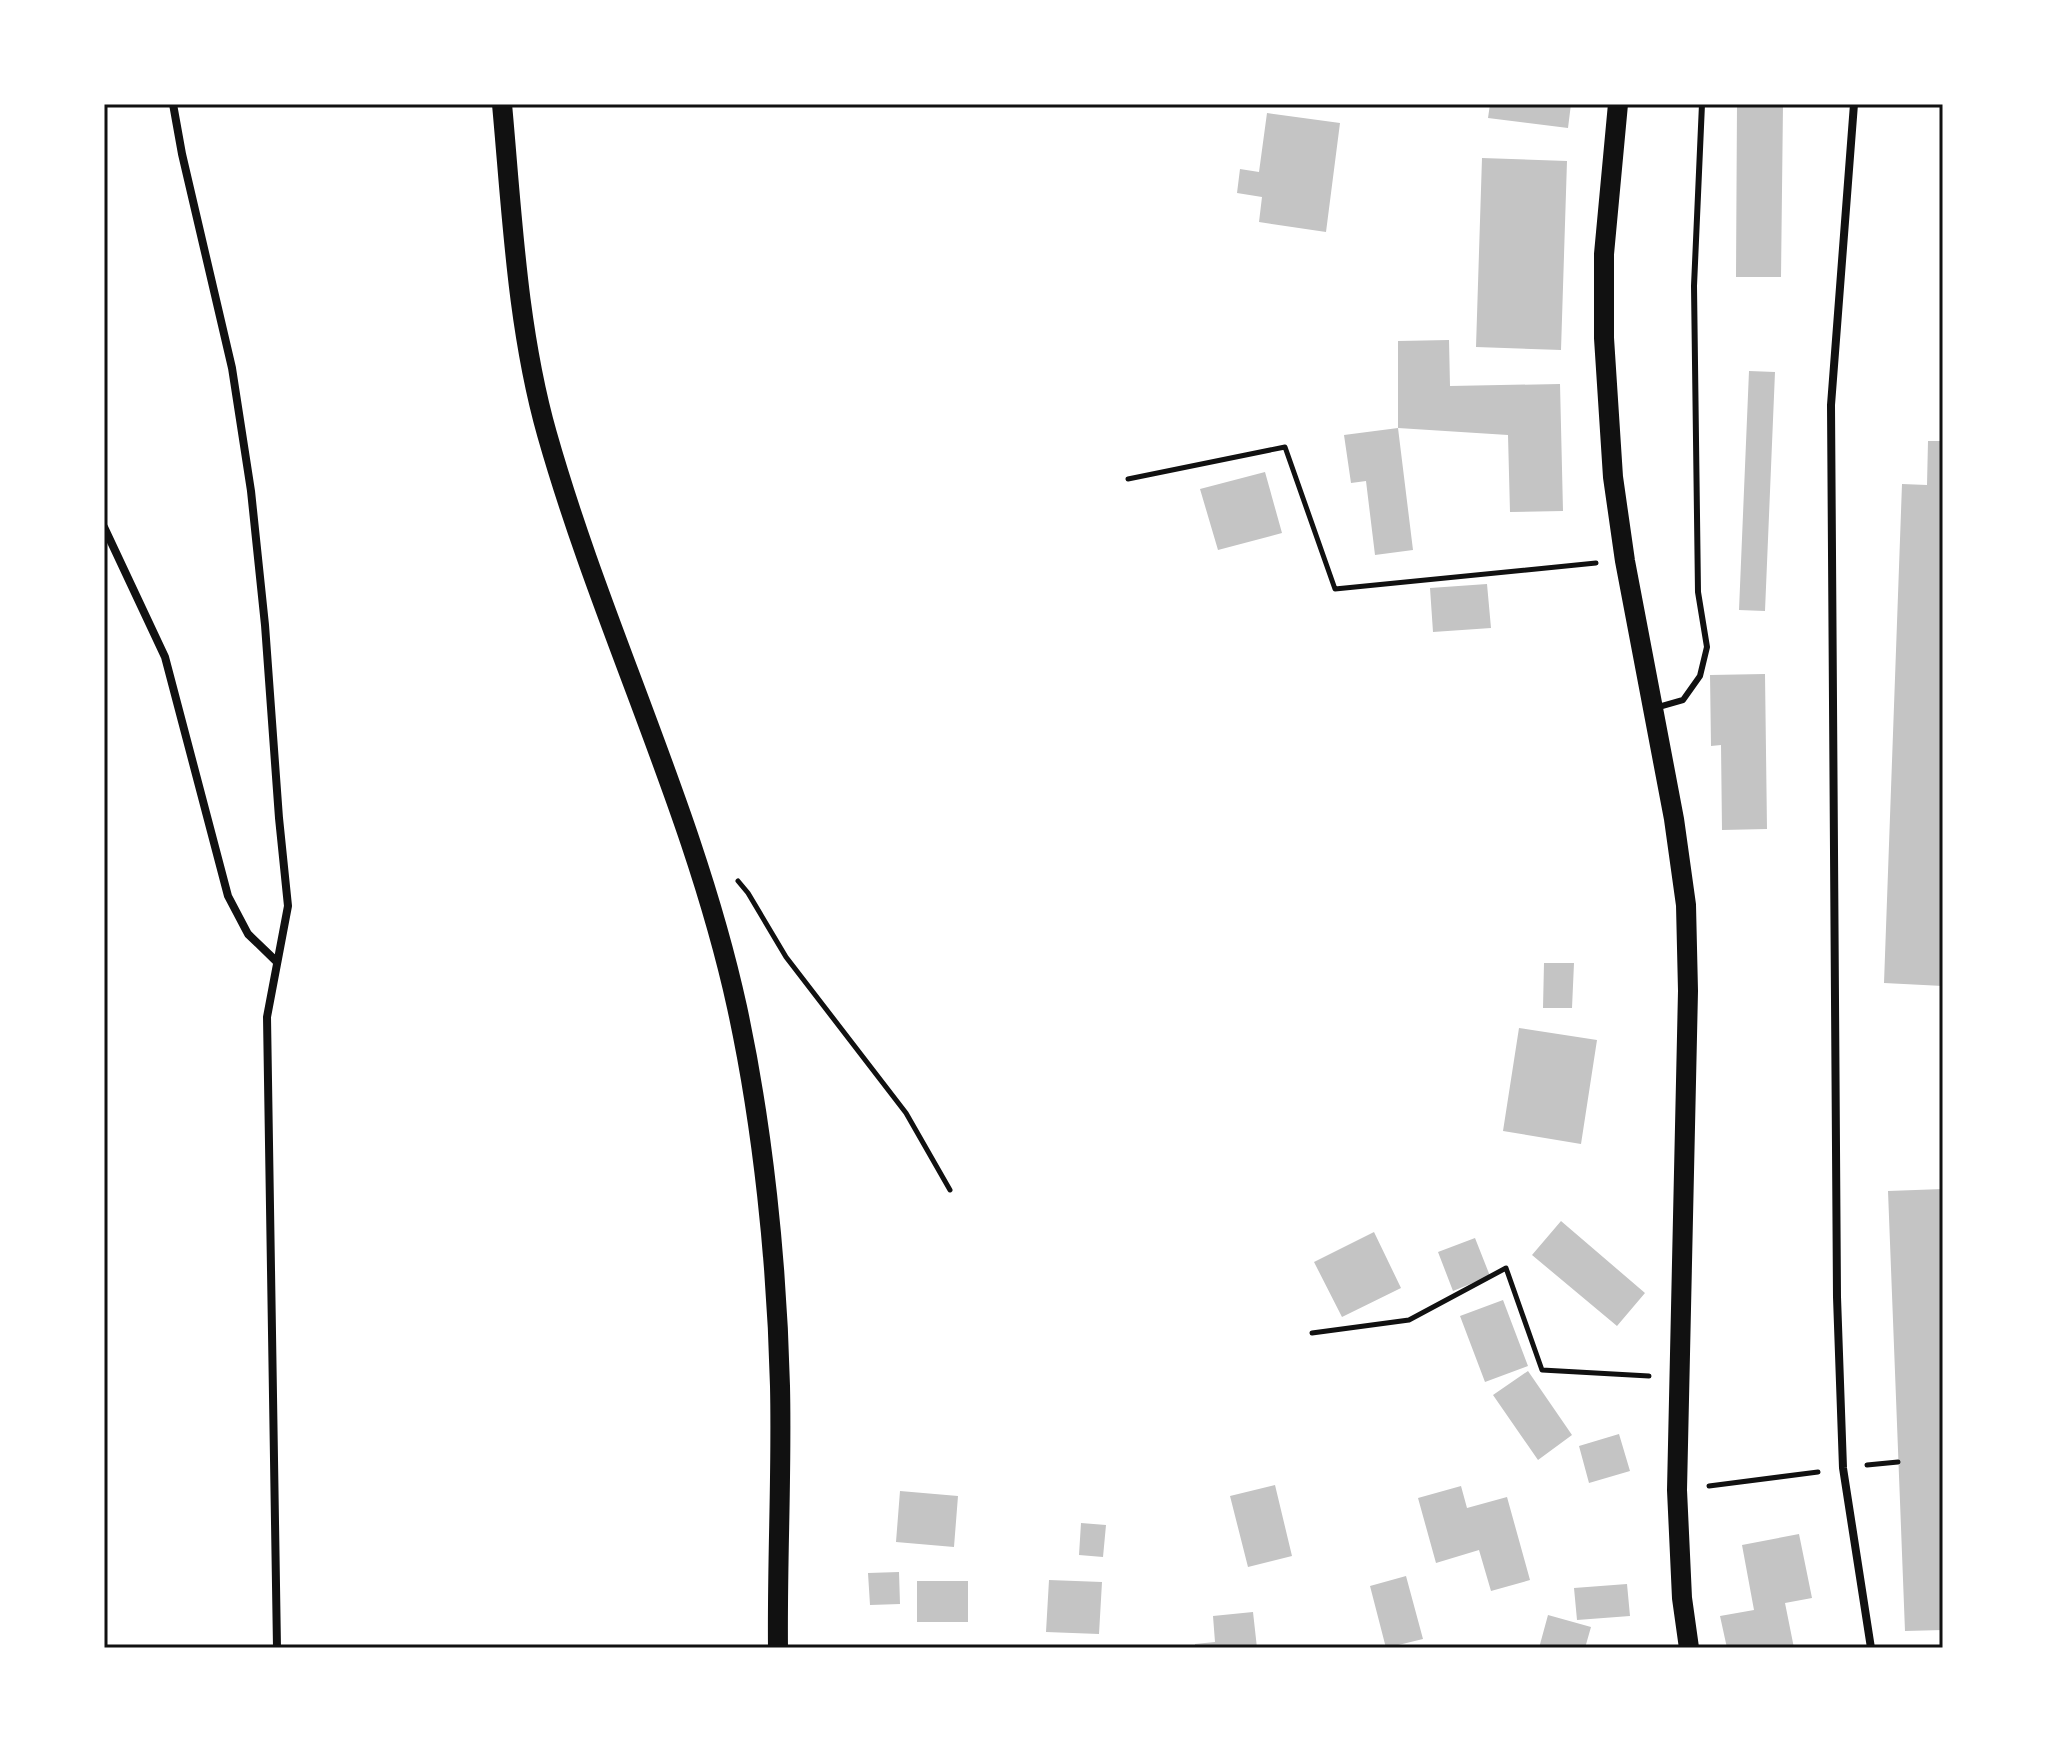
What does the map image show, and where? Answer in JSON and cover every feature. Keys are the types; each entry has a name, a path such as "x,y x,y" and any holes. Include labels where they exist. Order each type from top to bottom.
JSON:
{"main road":[{"path":"502,104 526,326 547,432 692,846 737,1007 757,1120 773,1263 780,1388 778,1648"},
{"path":"1618,104 1604,254 1604,338 1613,477 1625,561 1674,819 1686,905 1688,991 1677,1490 1682,1598 1689,1648"}],"street":[{"path":"173,104 232,368 251,491 288,906 267,1017 266,1058 277,1648"},
{"path":"1854,104 1831,405 1837,1282 1843,1468 1871,1648"},
{"path":"104,527 165,657 228,896 248,934 277,962"}],"lane":[{"path":"1652,709 1683,700 1700,676 1707,647 1698,592 1694,286 1702,104"}],"path":[{"path":"1128,479 1285,447 1335,589 1625,561"},
{"path":"692,846 718,857 748,893 786,957 906,1113 950,1190"},
{"path":"1312,1333 1409,1320 1506,1268 1542,1370 1678,1378"},
{"path":"1677,1490 1898,1462"}],"building":[{"path":"1490,104 1571,104 1568,128 1488,118"},
{"path":"1737,104 1783,104 1781,277 1736,277"},
{"path":"1267,113 1340,123 1326,232 1259,222 1262,197 1237,193 1240,169 1259,172"},
{"path":"1482,158 1567,161 1561,350 1476,347"},
{"path":"1449,340 1450,386 1560,384 1563,511 1510,512 1508,435 1398,428 1398,341"},
{"path":"1749,371 1775,372 1765,611 1739,610"},
{"path":"1398,428 1413,550 1375,555 1366,481 1351,483 1344,435"},
{"path":"1928,441 1943,441 1943,986 1884,983 1902,484 1927,485"},
{"path":"1265,472 1282,533 1218,550 1200,489"},
{"path":"1487,584 1491,628 1433,632 1430,588"},
{"path":"1765,674 1767,829 1722,830 1721,745 1711,746 1710,675"},
{"path":"1544,963 1574,963 1572,1008 1543,1008"},
{"path":"1519,1028 1597,1040 1581,1144 1503,1131"},
{"path":"1943,1189 1943,1630 1905,1631 1888,1191"},
{"path":"1561,1221 1645,1293 1617,1326 1532,1255"},
{"path":"1374,1232 1401,1288 1342,1317 1314,1262"},
{"path":"1475,1238 1490,1276 1453,1291 1438,1252"},
{"path":"1503,1300 1528,1366 1485,1382 1460,1316"},
{"path":"1528,1371 1572,1435 1538,1460 1493,1395"},
{"path":"1619,1434 1630,1471 1589,1483 1579,1446"},
{"path":"1275,1485 1292,1556 1248,1567 1230,1496"},
{"path":"1461,1486 1467,1508 1507,1497 1530,1580 1491,1591 1479,1550 1436,1563 1418,1498"},
{"path":"900,1491 958,1496 954,1547 896,1542"},
{"path":"1081,1523 1106,1525 1103,1557 1079,1555"},
{"path":"1799,1534 1812,1598 1785,1603 1794,1648 1727,1648 1720,1616 1754,1610 1742,1545"},
{"path":"899,1572 900,1604 870,1605 868,1573"},
{"path":"1406,1576 1423,1639 1386,1648 1370,1586"},
{"path":"1049,1580 1102,1582 1099,1634 1046,1632"},
{"path":"917,1581 968,1581 968,1622 917,1622"},
{"path":"1627,1584 1630,1616 1577,1620 1574,1588"},
{"path":"1253,1612 1257,1648 1195,1648 1195,1644 1215,1642 1213,1616"},
{"path":"1548,1615 1591,1627 1585,1648 1539,1648"}]}
